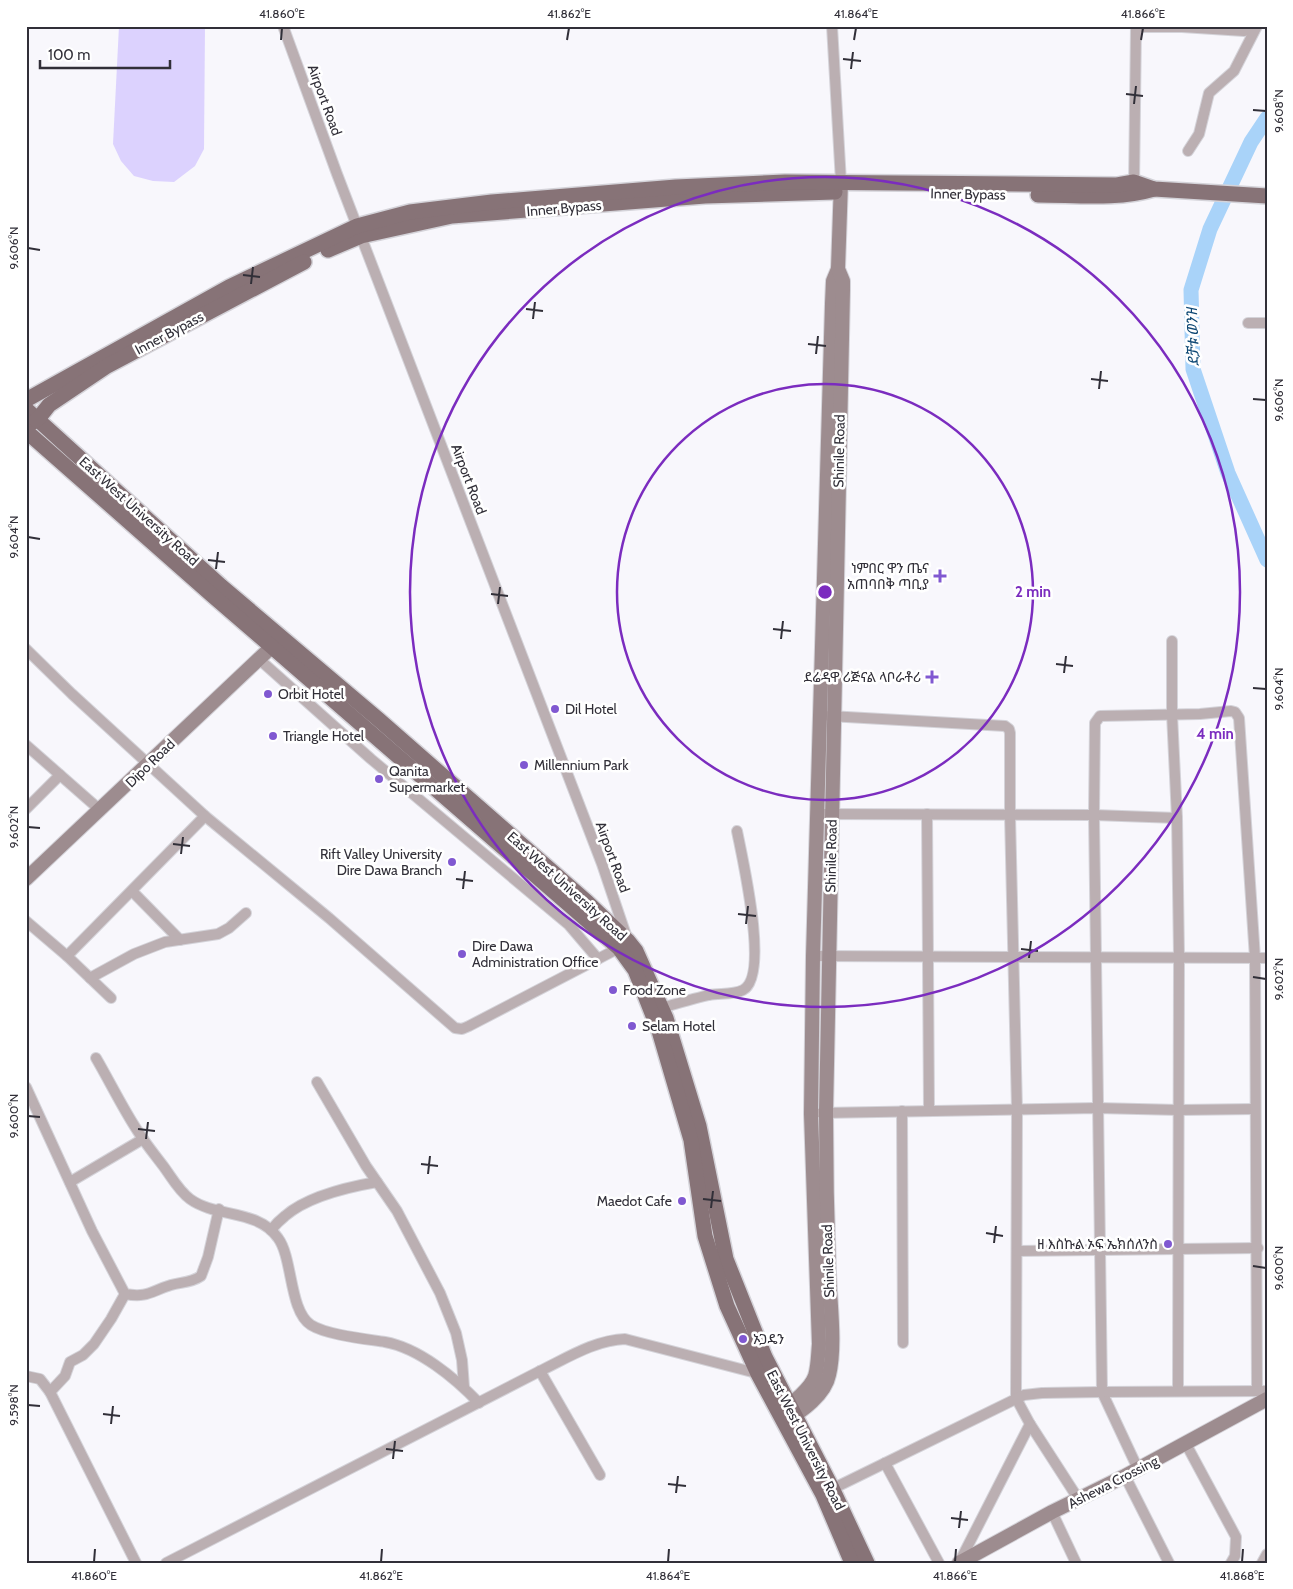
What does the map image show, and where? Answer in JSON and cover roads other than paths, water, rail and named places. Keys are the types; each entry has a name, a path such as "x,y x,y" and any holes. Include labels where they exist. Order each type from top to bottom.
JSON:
{"main road":[{"name":"Inner Bypass","path":"26,400 229,286 359,231 452,216 705,191 841,187 1154,189 1267,196"},
{"name":"Inner Bypass","path":"30,418 107,366 329,250 359,231"},
{"name":"East West University Road","path":"30,418 221,586 278,642"},
{"name":"East West University Road","path":"26,431 587,902 624,945 636,951 699,1126 726,1259 725,1277 765,1357 765,1373 827,1492 867,1563"},
{"name":"East West University Road","path":"827,1492 852,1563"}],"street":[{"name":"Airport Road","path":"282,26 602,864 624,945"},
{"name":"Shinile Road","path":"786,1414 815,1377 819,1344 811,1114 813,956 832,304 833,281 838,269 841,187 832,26"},
{"path":"1134,189 1136,27 1182,27 1238,31 1251,30 1257,26 1234,71 1209,93 1199,134 1188,151"},
{"path":"1238,31 1247,45"},
{"name":"Shinile Road","path":"786,1414 817,1395 829,1376 831,1339 826,1112 843,290 843,281 838,269"},
{"path":"1248,323 1267,323"},
{"name":"Dipo Road","path":"26,879 278,642"},
{"path":"1172,642 1172,714 1178,818 1178,1391"},
{"path":"26,649 72,694 205,816 328,918 455,1028 462,1029 469,1026 624,945"},
{"path":"260,660 371,759 569,925 598,959"},
{"path":"827,1492 1016,1398 1042,1393 1102,1392 1241,1390 1264,1393 1255,1109 1255,958 1240,718 1231,710 1100,716 1095,723 1097,1108 1102,1392 1138,1469"},
{"path":"819,716 1007,726 1010,733 1010,815 1017,1110 1016,1398 1030,1424 1079,1500"},
{"path":"26,745 100,810"},
{"path":"26,809 60,775"},
{"path":"816,814 1094,815 1178,818"},
{"path":"926,814 929,1110"},
{"path":"67,956 205,816"},
{"path":"657,1009 711,995 737,992 746,989 750,982 755,951 754,924 737,830"},
{"path":"132,891 180,940"},
{"path":"90,978 134,954 165,942 218,934 230,928 246,913"},
{"path":"26,921 67,956 111,998"},
{"path":"813,956 1267,958"},
{"path":"96,1058 136,1130 181,1190 191,1200 257,1220 271,1230 278,1238 283,1247 294,1295 305,1319 310,1324 351,1337 386,1342 399,1346 443,1369 478,1403"},
{"path":"317,1082 377,1182 397,1211 440,1293 456,1333 462,1360 464,1388"},
{"path":"26,1087 92,1231 125,1294"},
{"path":"811,1114 826,1112 1097,1108 1255,1109"},
{"path":"902,1111 903,1343"},
{"path":"68,1178 143,1139"},
{"path":"271,1230 285,1215 302,1205 342,1188 377,1182"},
{"path":"125,1294 141,1296 171,1285 186,1283 201,1276 207,1262 219,1209"},
{"path":"1017,1251 1258,1248"},
{"path":"50,1392 65,1376 70,1362 83,1355 94,1344 125,1294"},
{"path":"166,1563 540,1371 600,1343 625,1339 765,1373"},
{"path":"540,1371 600,1475"},
{"path":"26,1376 40,1379 50,1392 136,1563"},
{"path":"1241,1390 1247,1399 1249,1409"},
{"name":"Ashewa Crossing","path":"959,1563 1249,1409 1264,1393"},
{"path":"959,1563 1030,1424"},
{"path":"1186,1444 1236,1537 1235,1556 1231,1563"},
{"path":"885,1463 940,1563"},
{"path":"1125,1476 1168,1563"},
{"path":"1052,1512 1076,1563"},
{"path":"1262,1563 1267,1554"}],"waterway":[{"name":"ደቻቱ ወንዝ","path":"1267,118 1251,142 1210,229 1191,290 1193,369 1228,473 1267,560"}],"place":[{"name":"ነምበር ዋን ጤና አጠባበቅ ጣቢያ","path":"940,576"},
{"name":"ደሬዳዋ ሪጅናል ላቦራቶሪ","path":"932,677"},
{"name":"Orbit Hotel","path":"268,694"},
{"name":"Dil Hotel","path":"555,709"},
{"name":"Triangle Hotel","path":"273,736"},
{"name":"Millennium Park","path":"524,765"},
{"name":"Qanita Supermarket","path":"379,779"},
{"name":"Rift Valley University Dire Dawa Branch","path":"452,862"},
{"name":"Dire Dawa Administration Office","path":"462,954"},
{"name":"Food Zone","path":"613,990"},
{"name":"Selam Hotel","path":"632,1026"},
{"name":"Maedot Cafe","path":"682,1201"},
{"name":"ዘ እስኩል ኦፍ ኤክሰለንስ","path":"1168,1244"},
{"name":"ኦጋዴን","path":"743,1339"}]}
